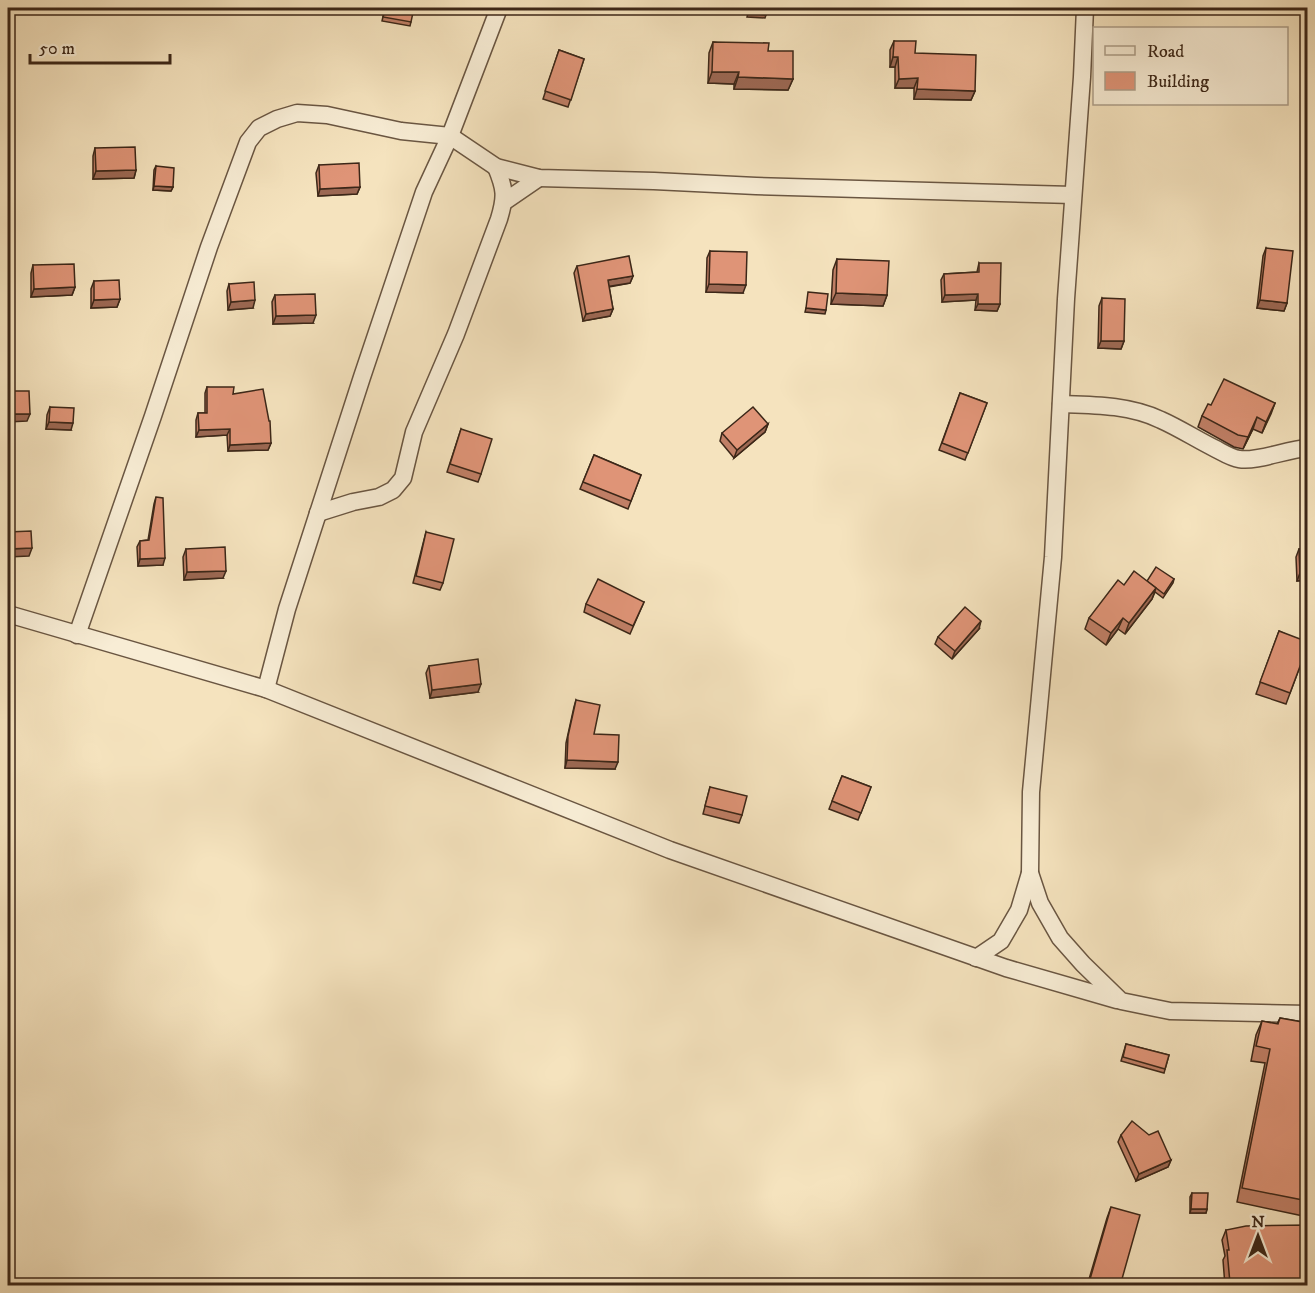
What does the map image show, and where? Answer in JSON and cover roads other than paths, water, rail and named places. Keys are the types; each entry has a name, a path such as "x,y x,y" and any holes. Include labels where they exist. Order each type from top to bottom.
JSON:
{"street":[{"path":"266,689 286,609 424,192 450,136 499,8"},
{"path":"976,958 1001,941 1019,910 1030,873 1031,792 1053,557 1066,299 1085,8"},
{"path":"77,635 153,416 208,247 248,142 259,129 277,119 297,113 327,115 401,131 450,136 496,167 539,178 1073,195"},
{"path":"318,513 379,497 393,490 402,478 414,432 456,334 499,219 504,202 503,184 496,167"},
{"path":"504,202 539,178"},
{"path":"1061,404 1131,410 1160,419 1225,454 1240,459 1264,457 1282,451 1308,448"},
{"path":"8,614 266,689 670,850 1006,968 1121,1001 1170,1011 1308,1014"},
{"path":"1030,873 1040,903 1060,938 1121,1001"}]}
